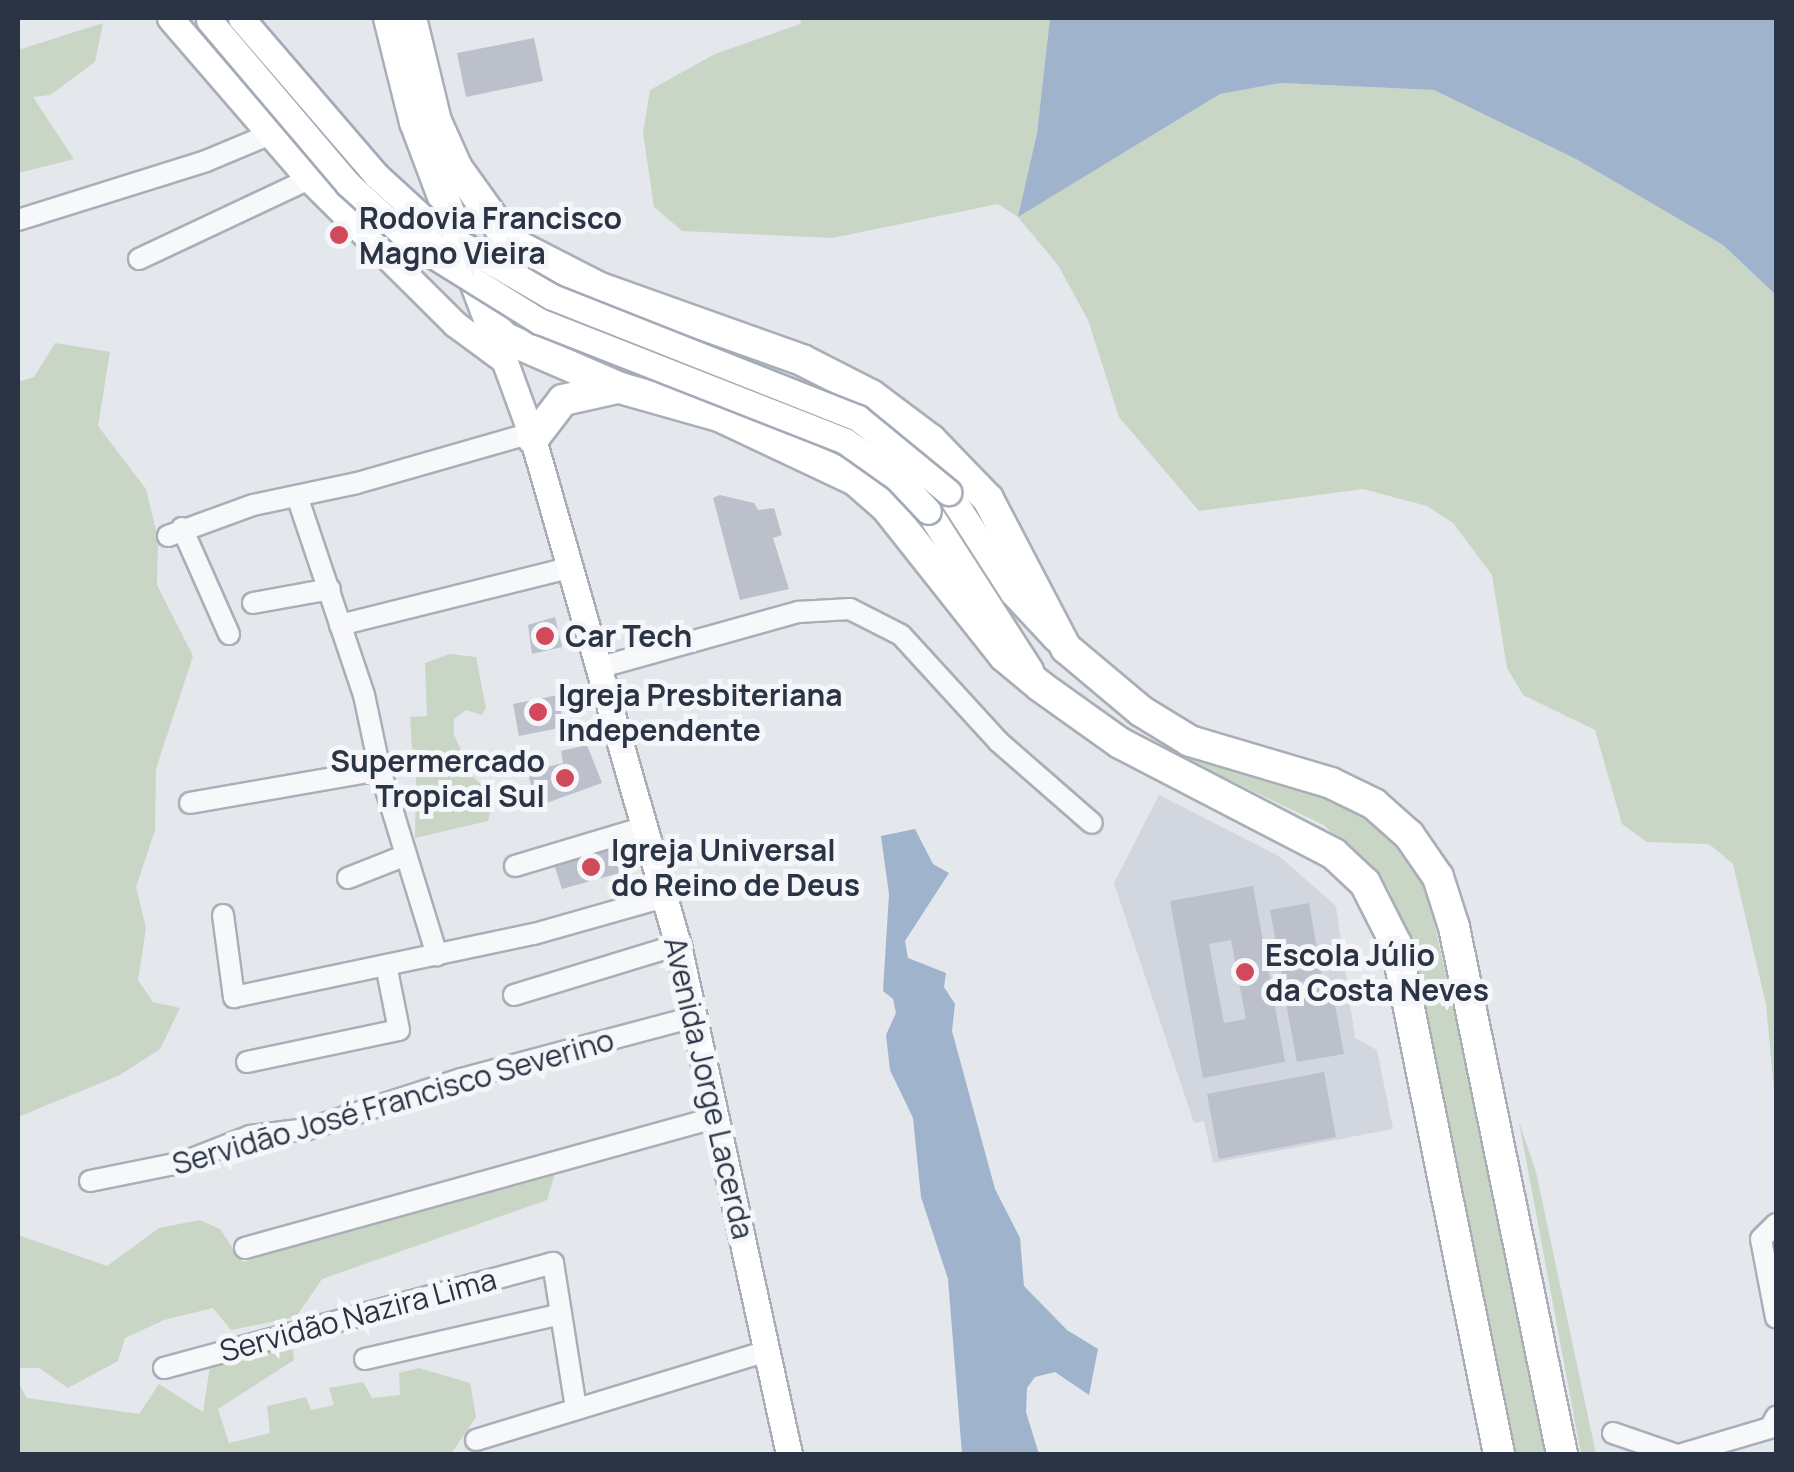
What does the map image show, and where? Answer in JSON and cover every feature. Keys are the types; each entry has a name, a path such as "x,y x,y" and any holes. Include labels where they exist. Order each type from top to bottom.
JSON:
{"highway":[{"path":"389,18 416,122 491,324 505,338 620,388 718,416 855,480 886,506 1004,656 1040,686 1120,743 1334,854 1378,902 1396,944 1499,1454"},
{"path":"411,18 436,121 490,222 510,242 600,288 802,360 905,417 988,499 1066,648 1165,727 1374,804 1424,854 1454,926 1562,1454"},
{"path":"532,436 562,400 620,388"}],"main road":[{"path":"170,18 309,179 455,324 504,360"},
{"path":"241,18 376,174 435,229 552,297 858,418 948,492 1013,593 1066,648"},
{"path":"207,19 348,184 412,242 539,321 845,441 897,478 928,511 1040,686"},
{"name":"Avenida Jorge Lacerda","path":"491,324 532,436 572,568 678,944 767,1351 783,1453"}],"street":[{"path":"18,220 206,162 270,134"},
{"path":"139,259 309,179"},
{"path":"229,634 175,532 297,496 532,436"},
{"path":"297,496 330,589 437,954"},
{"path":"340,625 572,568"},
{"path":"253,602 330,589"},
{"path":"600,667 798,612 850,609 902,635 999,742 1092,824"},
{"path":"190,803 380,770"},
{"path":"515,866 646,827"},
{"path":"348,878 406,855"},
{"path":"223,915 234,998 386,966 665,897"},
{"path":"514,995 678,944"},
{"path":"247,1062 399,1030 386,966"},
{"name":"Servidão José Francisco Severino","path":"90,1182 184,1162 250,1136 308,1129 461,1079 694,1016"},
{"path":"246,1248 717,1117"},
{"path":"1776,1224 1761,1239 1776,1318"},
{"name":"Servidão Nazira Lima","path":"164,1368 553,1264 560,1314"},
{"path":"366,1358 560,1314 576,1409"},
{"path":"476,1440 767,1351"},
{"path":"1682,1454 1774,1425"},
{"path":"1613,1433 1674,1454"}],"shaded area":[{"name":"Escola Júlio da Costa Neves","path":"1159,795 1279,856 1336,906 1355,1038 1377,1050 1393,1129 1213,1163 1204,1121 1194,1123 1114,883"}],"green space":[{"path":"802,18 1050,18 1037,133 1019,216 1220,94 1281,83 1434,90 1576,159 1723,245 1776,295 1776,1112 1766,1004 1733,864 1709,844 1647,842 1622,824 1595,730 1523,695 1507,668 1492,575 1453,523 1427,506 1363,489 1199,511 1119,417 1088,320 1058,265 1018,217 998,204 832,238 682,231 654,207 643,133 650,90 715,54 800,24"},
{"path":"103,23 95,62 50,95 33,97 74,159 18,173 18,50"},
{"path":"55,343 110,352 98,426 146,489 158,538 157,585 193,656 156,769 155,830 136,887 146,928 138,980 153,1002 180,1008 160,1049 120,1075 18,1117 18,382 34,377"},
{"path":"450,654 476,657 486,708 482,715 466,710 454,719 454,735 473,776 493,798 488,821 415,838 416,774 429,769 435,753 412,749 410,717 427,716 425,663"},
{"path":"1163,748 1304,786 1370,818 1402,842 1426,884 1549,1454 1513,1454 1409,942 1389,889 1324,825"},
{"path":"1519,1122 1536,1172 1596,1454 1581,1454"},
{"path":"556,1170 547,1200 322,1279 296,1317 231,1330 213,1308 164,1320 125,1338 118,1361 68,1388 39,1368 18,1368 18,1235 107,1266 159,1228 200,1220 220,1229 242,1262"},
{"path":"277,1339 292,1342 294,1360 218,1409 229,1443 270,1433 267,1406 306,1397 311,1410 334,1405 329,1388 363,1382 372,1398 400,1395 399,1373 419,1368 470,1383 476,1417 451,1454 18,1454 18,1382 27,1398 139,1414 159,1384 203,1412 210,1366"}],"water":[{"path":"1050,18 1776,18 1776,295 1723,245 1576,159 1434,90 1281,83 1220,94 1018,217 1037,133"},
{"path":"915,829 933,864 949,873 905,941 908,958 946,973 944,987 955,1004 952,1031 995,1189 1020,1238 1024,1286 1067,1330 1098,1349 1089,1395 1055,1372 1035,1377 1027,1388 1026,1412 1039,1454 962,1454 948,1279 921,1197 913,1118 890,1070 886,1035 896,1013 893,999 883,991 889,894 881,836"}],"building":[{"path":"534,38 543,81 466,97 457,53"},
{"path":"720,495 754,503 758,510 774,508 782,535 773,538 789,589 740,600 713,498"},
{"name":"Car Tech","path":"555,617 562,647 532,654 528,625"},
{"name":"Igreja Presbiteriana Independente","path":"558,695 564,727 519,736 513,704"},
{"name":"Supermercado Tropical Sul","path":"587,745 602,783 538,806 527,772 563,763 561,751"},
{"name":"Igreja Universal do Reino de Deus","path":"619,844 627,871 562,889 554,864"},
{"path":"1253,886 1285,1062 1203,1078 1170,901","holes":["1231,940 1246,1019 1224,1023 1209,944"]},
{"path":"1309,903 1322,978 1284,985 1270,910"},
{"path":"1331,984 1344,1054 1297,1062 1284,992"},
{"path":"1324,1072 1336,1137 1219,1159 1207,1094"}],"place":[{"name":"Rodovia Francisco Magno Vieira","path":"339,235"},
{"name":"Car Tech","path":"545,636"},
{"name":"Igreja Presbiteriana Independente","path":"538,712"},
{"name":"Supermercado Tropical Sul","path":"565,778"},
{"name":"Igreja Universal do Reino de Deus","path":"591,867"},
{"name":"Escola Júlio da Costa Neves","path":"1245,972"}]}
